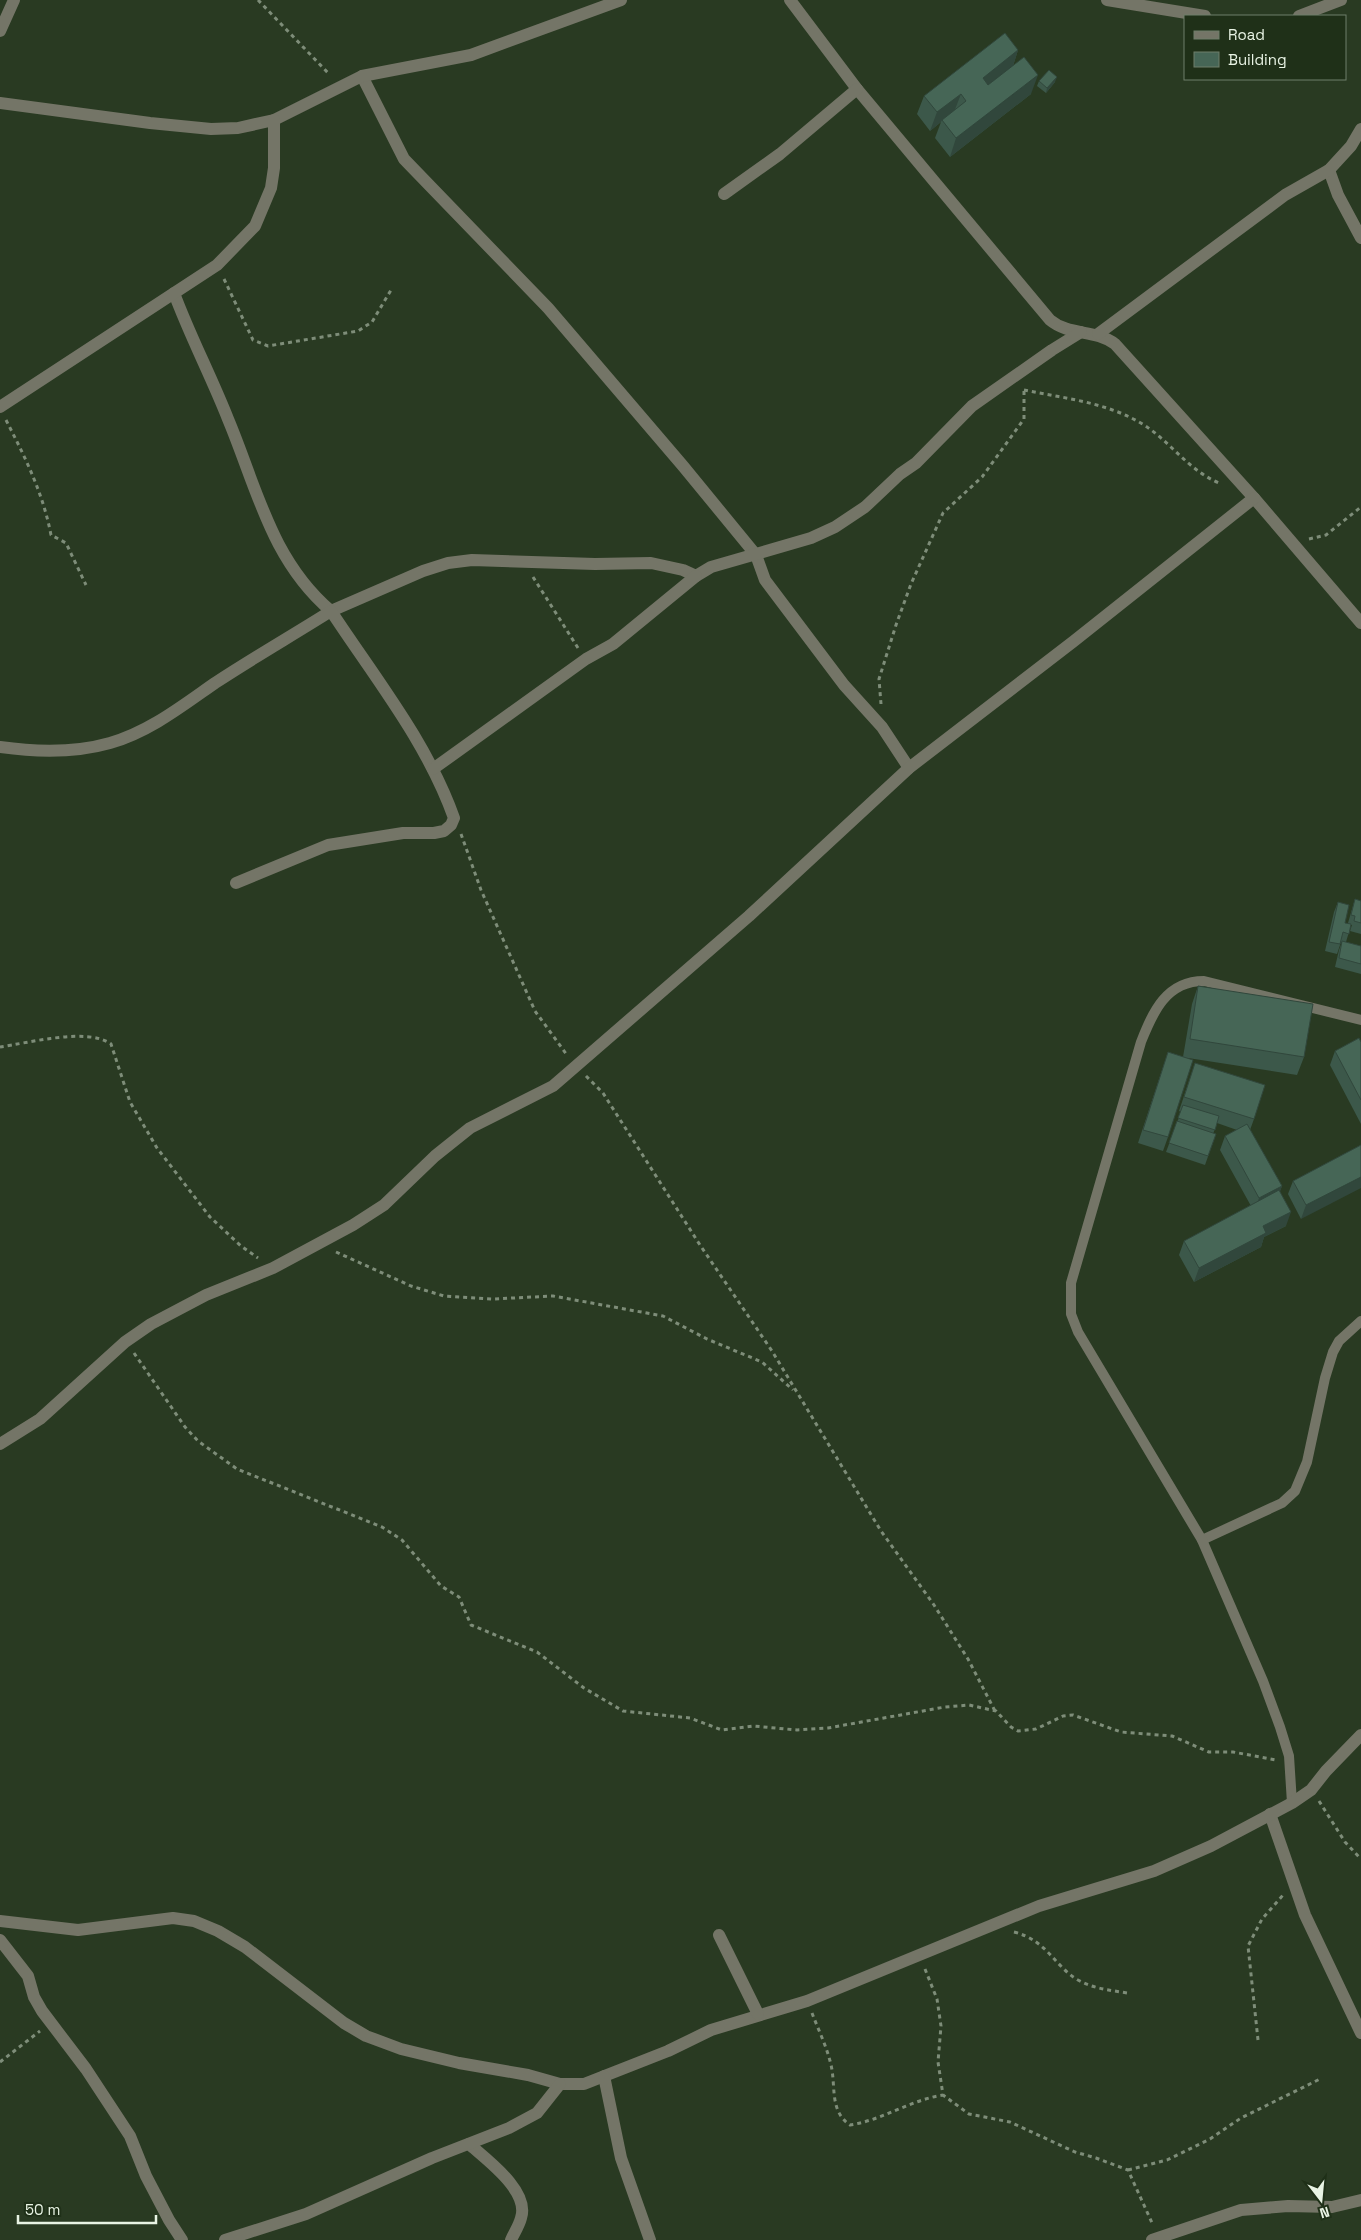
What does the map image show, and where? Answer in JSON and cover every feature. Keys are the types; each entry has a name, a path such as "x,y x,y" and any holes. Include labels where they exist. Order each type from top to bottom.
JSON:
{"street":[{"path":"0,31 14,0"},
{"path":"0,103 211,129 238,128 274,120 343,88 362,76 471,55 621,0"},
{"path":"790,0 857,89 1050,320 1062,328 1098,334 1115,344 1254,498 1286,538 1361,623"},
{"path":"1107,0 1199,15"},
{"path":"1302,15 1342,0"},
{"path":"362,76 404,159 548,308 756,555 765,580 844,685 882,727 909,768"},
{"path":"724,194 780,154 857,89"},
{"path":"2,412 217,265 255,226 271,188 274,168 274,120"},
{"path":"1098,334 1285,195 1329,170 1351,146 1361,128"},
{"path":"1329,170 1338,195 1361,238"},
{"path":"174,293 188,330 229,421 262,513 294,570 310,591 331,611 413,733 433,768 454,818 451,825 444,831 434,833 403,833 328,845 236,883"},
{"path":"433,768 586,659 613,644 696,576 711,567 812,538 835,527 857,512 900,474 916,463 972,406 1081,332"},
{"path":"0,1444 40,1419 125,1342 151,1324 206,1295 273,1268 319,1245 384,1205 435,1156 470,1128 553,1086 750,916 909,768 1074,641 1254,498"},
{"path":"0,747 67,750 108,744 123,739 146,729 169,715 216,683 331,611 423,571 448,563 472,560 651,563 683,570 696,576"},
{"path":"0,1921 78,1930 173,1918 202,1923 251,1951 314,2000 366,2036 401,2049 459,2063 528,2075 560,2084 584,2084 668,2051 711,2030 758,2014 807,2001 1039,1906 1154,1870 1211,1846 1292,1803 1311,1790 1361,1734"},
{"path":"1270,1814 1305,1915 1360,2029"},
{"path":"719,1934 758,2014"},
{"path":"0,1940 28,1976 34,1997 50,2023 86,2069 130,2136 143,2171 182,2240"},
{"path":"604,2076 621,2158 650,2240"},
{"path":"225,2240 306,2214 531,2118 560,2084"},
{"path":"469,2144 508,2178 520,2197 522,2217 511,2240"},
{"path":"1155,2238 1241,2210 1288,2206 1332,2207 1361,2200"}],"lane":[{"path":"1292,1803 1289,1763 1280,1727 1263,1681 1202,1540 1089,1354 1074,1323 1071,1314 1071,1283 1091,1220 1141,1042 1159,1002 1176,988 1195,981 1215,982 1361,1020"},
{"path":"1202,1540 1282,1503 1295,1491 1307,1462 1325,1378 1333,1352 1339,1341 1361,1321"}],"path":[{"path":"258,0 343,88"},
{"path":"217,265 251,337 256,342 265,346 324,338 358,330 372,322 391,290"},
{"path":"1004,384 1024,390 1084,401 1132,419 1161,439 1203,476 1227,486"},
{"path":"882,727 879,679 911,584 943,513 982,477 1024,419 1024,390"},
{"path":"2,412 33,475 47,514 51,535 66,543 86,585"},
{"path":"1286,538 1308,539 1326,535 1361,507"},
{"path":"523,562 586,659"},
{"path":"454,818 481,890 535,1011 546,1029 603,1093 700,1245 759,1330 797,1394 830,1443 881,1530 934,1605 968,1659 996,1712 1011,1727 1018,1731 1036,1730 1063,1716 1073,1715 1121,1732 1172,1736 1209,1752 1233,1752 1289,1763"},
{"path":"0,1046 80,1036 104,1039 111,1044 130,1102 157,1148 210,1217 241,1246 273,1268"},
{"path":"319,1245 411,1286 444,1296 493,1299 553,1296 663,1316 707,1339 762,1362 797,1394"},
{"path":"125,1342 145,1366 185,1426 217,1456 237,1469 394,1533 441,1586 459,1597 471,1625 537,1652 584,1688 623,1711 690,1718 722,1730 753,1726 797,1730 856,1724 946,1707 969,1706 996,1712"},
{"path":"1311,1790 1345,1842 1361,1859"},
{"path":"1258,2040 1248,1946 1262,1919 1278,1900 1295,1885"},
{"path":"1011,1932 1026,1936 1039,1944 1077,1980 1094,1988 1127,1993"},
{"path":"919,1954 937,1999 941,2026 938,2062 943,2095 969,2114 1010,2122 1068,2149 1128,2170 1167,2160 1210,2139 1241,2118 1322,2078"},
{"path":"807,2001 830,2062 834,2103 841,2119 850,2125 867,2123 907,2104 943,2095"},
{"path":"0,2062 50,2023"},
{"path":"1128,2170 1155,2238"}],"building":[{"path":"1005,33 1018,50 983,78 988,85 1024,57 1038,75 956,138 942,120 966,101 961,94 937,112 924,96"},
{"path":"1049,70 1057,77 1047,88 1039,81"},
{"path":"1355,899 1361,901 1361,923 1354,921 1355,916 1351,915"},
{"path":"1338,902 1349,905 1345,923 1351,924 1349,934 1343,932 1340,944 1329,942"},
{"path":"1342,941 1361,946 1361,964 1339,958"},
{"path":"1198,986 1313,1004 1304,1057 1190,1039"},
{"path":"1359,1038 1361,1042 1361,1100 1335,1051"},
{"path":"1168,1052 1193,1060 1168,1137 1143,1130"},
{"path":"1195,1063 1265,1085 1254,1119 1184,1097"},
{"path":"1183,1105 1219,1116 1215,1130 1178,1118"},
{"path":"1177,1121 1216,1134 1208,1156 1169,1143"},
{"path":"1247,1124 1282,1186 1259,1198 1225,1136"},
{"path":"1361,1145 1361,1177 1306,1205 1293,1181"},
{"path":"1279,1190 1291,1212 1263,1226 1266,1233 1199,1268 1184,1241"}]}
